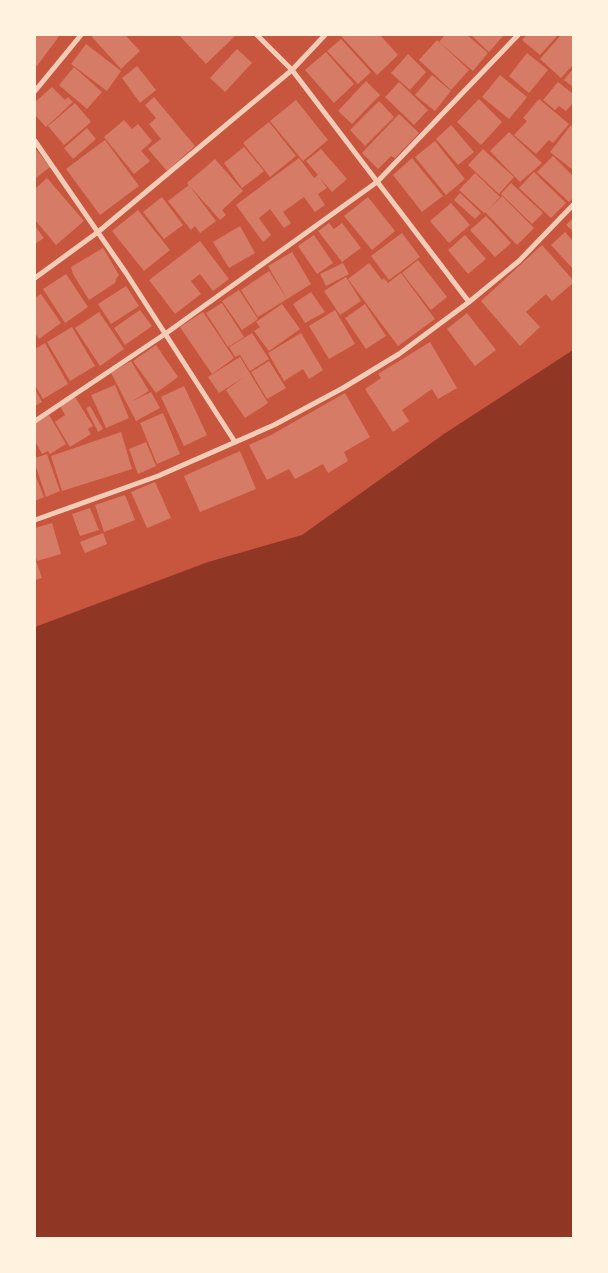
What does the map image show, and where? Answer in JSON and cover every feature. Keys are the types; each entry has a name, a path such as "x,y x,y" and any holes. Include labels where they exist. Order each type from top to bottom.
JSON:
{"street":[{"path":"35,90 81,35"},
{"path":"257,35 292,70 469,302"},
{"path":"35,278 98,232 292,70 325,35"},
{"path":"35,421 165,334 377,182 518,35"},
{"path":"35,142 126,273 235,442"},
{"path":"35,520 158,476 274,424 343,388 399,354 469,302 519,261 573,205"}],"shaded area":[{"path":"573,350 573,1238 35,1238 35,627 208,562 302,535 444,434"}],"building":[{"path":"35,35 60,35 37,66 35,64"},
{"path":"93,35 125,35 140,51 121,69 92,37"},
{"path":"179,35 236,35 206,64"},
{"path":"380,35 398,55 377,75 341,36"},
{"path":"445,35 467,35 488,53 473,71 439,42"},
{"path":"471,35 504,35 489,52"},
{"path":"527,35 558,35 540,55 522,40"},
{"path":"561,35 573,35 573,65 561,78 540,59"},
{"path":"341,39 371,72 358,84 327,51"},
{"path":"437,40 469,70 451,90 419,60"},
{"path":"86,44 121,71 107,91 71,64"},
{"path":"237,49 252,63 225,92 210,78"},
{"path":"326,52 354,84 334,103 305,70"},
{"path":"527,53 548,70 529,93 509,76"},
{"path":"408,54 426,72 410,90 391,73"},
{"path":"137,66 156,90 140,103 122,78"},
{"path":"74,67 102,92 87,109 59,85"},
{"path":"573,69 573,87 564,80"},
{"path":"432,75 451,91 435,111 415,95"},
{"path":"500,75 527,97 509,119 482,97"},
{"path":"366,81 380,95 352,124 338,111"},
{"path":"399,82 428,110 414,125 385,97"},
{"path":"558,82 573,94 573,103 566,111 559,106 555,110 543,100"},
{"path":"52,87 65,100 68,97 73,102 46,127 35,115 35,102"},
{"path":"154,97 195,146 167,171 148,149 161,139 149,124 156,118 145,105"},
{"path":"479,99 502,122 481,145 457,122"},
{"path":"539,99 569,124 553,143 549,140 536,154 514,135 527,121 523,118"},
{"path":"296,100 328,140 303,161 270,121"},
{"path":"379,101 394,117 365,146 350,130"},
{"path":"75,103 91,122 64,145 48,126"},
{"path":"399,114 419,133 395,158 391,156 378,169 362,153"},
{"path":"124,120 132,129 138,124 152,141 141,151 150,161 134,174 104,137"},
{"path":"269,122 296,156 270,177 243,143"},
{"path":"451,125 474,152 458,165 436,139"},
{"path":"571,125 573,127 573,170 550,152"},
{"path":"87,128 96,139 73,159 64,148"},
{"path":"509,132 542,163 520,182 490,151"},
{"path":"105,140 139,186 100,215 66,169"},
{"path":"435,141 465,179 446,195 415,157"},
{"path":"244,147 264,171 242,188 224,163"},
{"path":"35,148 50,167 36,178 35,177"},
{"path":"321,149 347,179 332,192 319,177 327,188 318,194 325,205 315,212 304,197 283,212 291,223 284,228 270,209 259,218 271,235 263,242 236,205 299,158 314,178 318,175 306,161"},
{"path":"483,149 514,177 499,194 468,165"},
{"path":"553,156 573,176 573,198 569,202 537,172"},
{"path":"412,158 443,196 422,212 393,175"},
{"path":"215,159 243,191 222,210 226,215 220,220 187,183"},
{"path":"534,172 566,203 551,218 519,188"},
{"path":"475,173 500,197 487,211 502,196 534,228 517,245 485,212 459,190"},
{"path":"47,178 84,221 56,245 35,220 35,189"},
{"path":"511,183 543,213 532,224 501,194"},
{"path":"189,185 216,221 200,233 195,226 191,230 168,201"},
{"path":"460,193 481,213 475,219 454,200"},
{"path":"162,197 183,225 164,239 143,212"},
{"path":"368,197 395,231 372,250 344,216"},
{"path":"451,203 470,225 449,243 430,221"},
{"path":"138,210 170,250 144,271 112,231"},
{"path":"486,216 511,243 495,257 470,230"},
{"path":"573,218 573,231 566,225"},
{"path":"329,223 334,229 342,223 361,248 342,262 318,231"},
{"path":"35,226 44,238 35,244"},
{"path":"240,226 255,253 229,268 213,242"},
{"path":"565,232 573,241 573,269 551,245"},
{"path":"402,233 420,257 389,280 371,256"},
{"path":"314,235 333,263 317,274 298,246"},
{"path":"465,235 486,259 468,274 448,250"},
{"path":"200,241 229,279 213,291 200,274 191,281 201,294 175,314 149,280"},
{"path":"542,245 573,280 573,283 552,301 546,294 526,312 540,327 520,346 481,301"},
{"path":"103,248 119,275 115,283 89,300 73,274 71,267"},
{"path":"292,252 311,284 287,299 268,266"},
{"path":"418,260 447,297 431,310 402,273"},
{"path":"343,263 349,274 326,286 320,274"},
{"path":"369,263 382,280 384,278 388,283 401,273 435,319 398,346 348,279"},
{"path":"269,271 287,299 258,317 241,290"},
{"path":"66,274 88,307 65,323 43,289"},
{"path":"346,277 361,301 340,315 324,291"},
{"path":"126,286 139,306 111,324 98,304"},
{"path":"239,290 258,319 242,330 222,301"},
{"path":"311,292 325,312 305,323 293,304"},
{"path":"41,294 61,323 39,339 35,333 35,298"},
{"path":"222,303 244,337 228,347 206,313"},
{"path":"282,304 300,329 269,351 254,331 260,327 256,322"},
{"path":"365,304 386,336 366,349 345,318"},
{"path":"140,310 152,326 125,345 114,328"},
{"path":"335,310 355,344 329,359 309,326"},
{"path":"99,312 124,349 100,366 75,328"},
{"path":"203,312 234,358 212,374 180,327"},
{"path":"467,313 496,350 475,366 447,329"},
{"path":"72,327 95,366 70,381 47,342"},
{"path":"252,333 269,359 250,371 240,355 235,357 229,347"},
{"path":"301,333 323,370 309,379 303,369 284,381 268,353"},
{"path":"430,342 457,388 438,399 432,389 402,410 409,421 393,432 365,389 381,378 378,374"},
{"path":"45,343 68,384 43,399 35,385 35,349"},
{"path":"156,345 178,377 156,393 133,361"},
{"path":"240,357 268,403 245,418 226,390 244,377 219,393 208,377"},
{"path":"131,361 149,391 131,402 151,392 160,408 136,421 111,373"},
{"path":"269,361 286,388 267,399 251,372"},
{"path":"115,385 129,418 106,428 91,395"},
{"path":"184,386 207,435 184,446 161,397"},
{"path":"35,389 42,402 35,406"},
{"path":"345,393 370,437 344,452 348,461 328,473 323,464 295,479 289,469 267,480 249,445 271,435"},
{"path":"75,397 93,426 88,429 91,434 70,447 55,422 65,415 60,406"},
{"path":"90,406 103,429 98,432 86,408"},
{"path":"163,413 180,454 157,464 140,423"},
{"path":"49,415 66,444 50,454 48,451 42,454 35,441 35,423"},
{"path":"121,432 132,469 62,491 51,456"},
{"path":"146,442 156,466 138,474 129,449"},
{"path":"240,451 256,489 200,512 184,476"},
{"path":"47,454 60,491 46,497 35,464 35,458"},
{"path":"35,474 44,497 35,501"},
{"path":"155,482 171,518 147,528 131,492"},
{"path":"125,495 135,520 104,532 95,505"},
{"path":"90,508 99,530 80,536 72,514"},
{"path":"52,523 61,554 37,561 35,554 35,528"},
{"path":"103,533 107,544 85,553 80,542"},
{"path":"35,558 42,578 35,580"}]}
